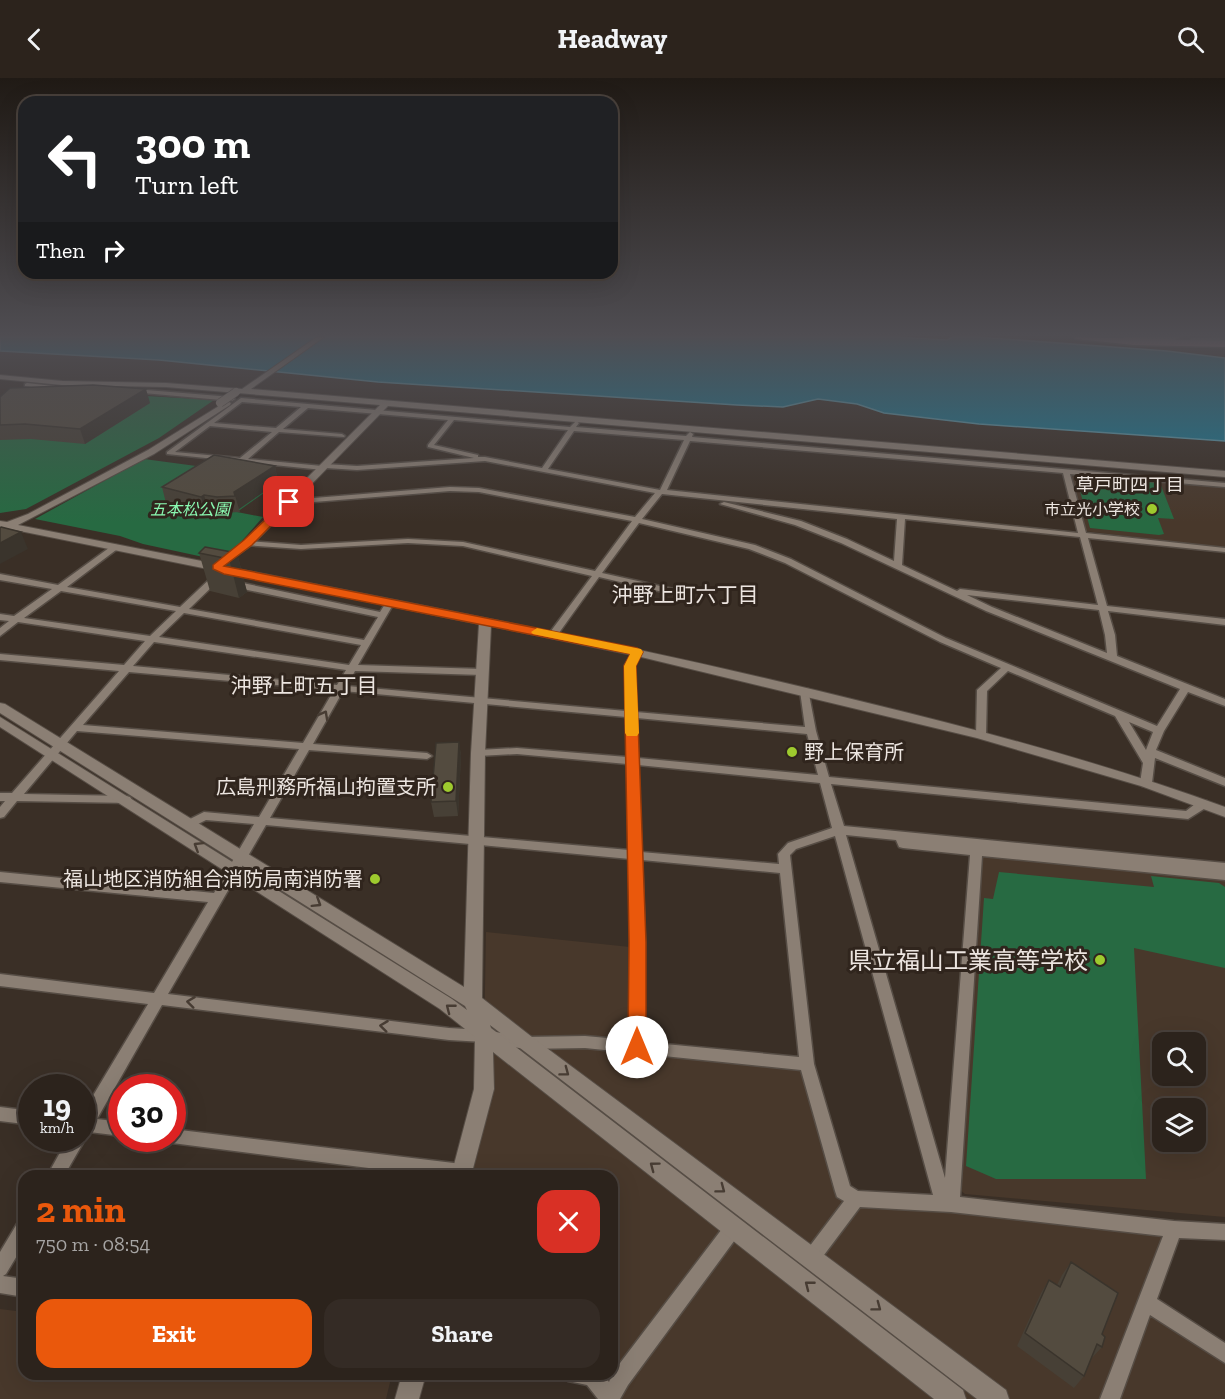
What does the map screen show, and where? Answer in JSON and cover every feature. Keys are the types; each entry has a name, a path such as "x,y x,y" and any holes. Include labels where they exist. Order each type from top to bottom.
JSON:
{"street":[{"path":"3,526 30,516 151,452 230,399"},
{"path":"234,399 208,424 169,453 357,468 485,459"},
{"path":"257,399 265,402 307,405 541,416 1225,474"},
{"path":"265,402 272,399"},
{"path":"314,399 337,399"},
{"path":"332,399 453,418 689,436 1225,485"},
{"path":"242,460 307,405"},
{"path":"0,814 152,639 214,580 220,569 382,408"},
{"path":"541,416 576,423 544,470"},
{"path":"453,418 430,446 485,459 661,492 1225,550"},
{"path":"208,424 342,436"},
{"path":"657,426 689,436 725,432"},
{"path":"553,635 637,520 664,490 689,436"},
{"path":"1066,472 1110,635 1112,658"},
{"path":"289,502 466,489 637,520 752,547 788,561 943,640 1159,731"},
{"path":"696,495 701,499 798,523 898,566 989,609 1225,703"},
{"path":"898,566 901,516"},
{"path":"3,526 637,652 805,691 981,735 1146,783 1225,812"},
{"path":"248,543 301,547 434,542 464,544 684,594"},
{"path":"0,633 116,547"},
{"path":"0,577 365,643"},
{"path":"214,580 383,615"},
{"path":"954,593 1225,622"},
{"path":"96,1106 390,603"},
{"path":"0,617 351,668 482,672"},
{"path":"463,1170 484,1089 484,1036 473,1001 478,753 485,621"},
{"path":"637,652 630,666 637,1047"},
{"path":"0,657 811,731"},
{"path":"981,735 982,690 1006,668"},
{"path":"1146,783 1148,757 1159,731 1186,687"},
{"path":"805,691 811,731 948,1204"},
{"path":"0,707 126,800 473,1001 525,1043 998,1399"},
{"path":"1120,716 1148,757 1225,782"},
{"path":"0,721 190,824 238,863 446,1004 484,1036 954,1399"},
{"path":"74,728 427,756"},
{"path":"478,753 517,751 632,761 1188,816 1203,804"},
{"path":"0,797 126,800"},
{"path":"190,824 204,816 262,820 784,869"},
{"path":"1225,867 840,830 792,846 784,854 807,1064 843,1191 856,1199 948,1204 1174,1229 1225,1232"},
{"path":"901,835 903,844 1225,875"},
{"path":"948,1204 976,851"},
{"path":"0,877 217,898"},
{"path":"0,980 449,1034 484,1036 525,1043 585,1042 807,1064"},
{"path":"0,1114 18,1116"},
{"path":"186,1138 431,1170"},
{"path":"58,1170 69,1152"},
{"path":"812,1257 856,1199"},
{"path":"594,1380 610,1399 621,1378 734,1227"},
{"path":"1110,1399 1174,1229"},
{"path":"0,1268 18,1238"},
{"path":"0,1284 18,1287"},
{"path":"1146,1302 1225,1354"},
{"path":"407,1399 412,1380"}],"shaded area":[{"name":"市立光小学校","path":"1069,474 1225,486 1225,548 1085,531"},
{"name":"県立福山工業高等学校","path":"982,856 1225,878 1225,1217 965,1194 960,1190"},
{"path":"486,932 630,947 630,1040 805,1061 846,1199 1180,1227 1147,1302 1225,1354 1225,1399 611,1399 591,1380 618,1380 618,1170 474,1170 483,1100"},
{"path":"0,1309 18,1311 18,1380 391,1380 386,1399 0,1399"}],"green space":[{"path":"14,399 214,400 159,438 26,509 0,513 0,408"},
{"name":"五本松公園","path":"144,459 285,478 237,512 263,517 232,552 208,558 143,544 120,536 35,519"},
{"path":"1076,476 1160,483 1174,519 1158,518 1164,534 1159,535 1090,528"},
{"name":"県立福山工業高等学校","path":"999,872 1154,887 1151,876 1219,883 1225,887 1225,968 1134,948 1146,1179 996,1179 966,1166 984,898 993,899"}],"water":[{"path":"638,399 1225,399 1225,441 979,424 884,413 857,404 818,399 783,407"}],"building":[{"path":"0,399 130,399 80,429 25,424 0,425"},
{"path":"214,455 275,466 234,492 235,496 204,495 201,497 162,487"},
{"path":"1,527 21,532 0,543"},
{"path":"205,547 237,553 229,559 199,553"},
{"name":"広島刑務所福山拘置支所","path":"459,742 456,801 431,802 436,743"},
{"path":"1071,1262 1118,1293 1102,1334 1105,1337 1102,1347 1097,1344 1084,1376 1025,1333 1049,1280 1060,1287"}],"slow traffic":[{"path":"537,632 637,652 630,666 632,733"}],"place":[{"name":"市立光小学校","path":"1152,509"},
{"name":"野上保育所","path":"792,752"},
{"name":"広島刑務所福山拘置支所","path":"448,787"},
{"name":"福山地区消防組合消防局南消防署","path":"375,879"},
{"name":"県立福山工業高等学校","path":"1100,960"}],"district":[{"name":"草戸町四丁目","path":"1130,485"},
{"name":"沖野上町六丁目","path":"685,594"},
{"name":"沖野上町五丁目","path":"304,685"}],"route":[{"path":"289,502 248,543 216,567 637,652 630,666 638,942 637,1047"}]}
